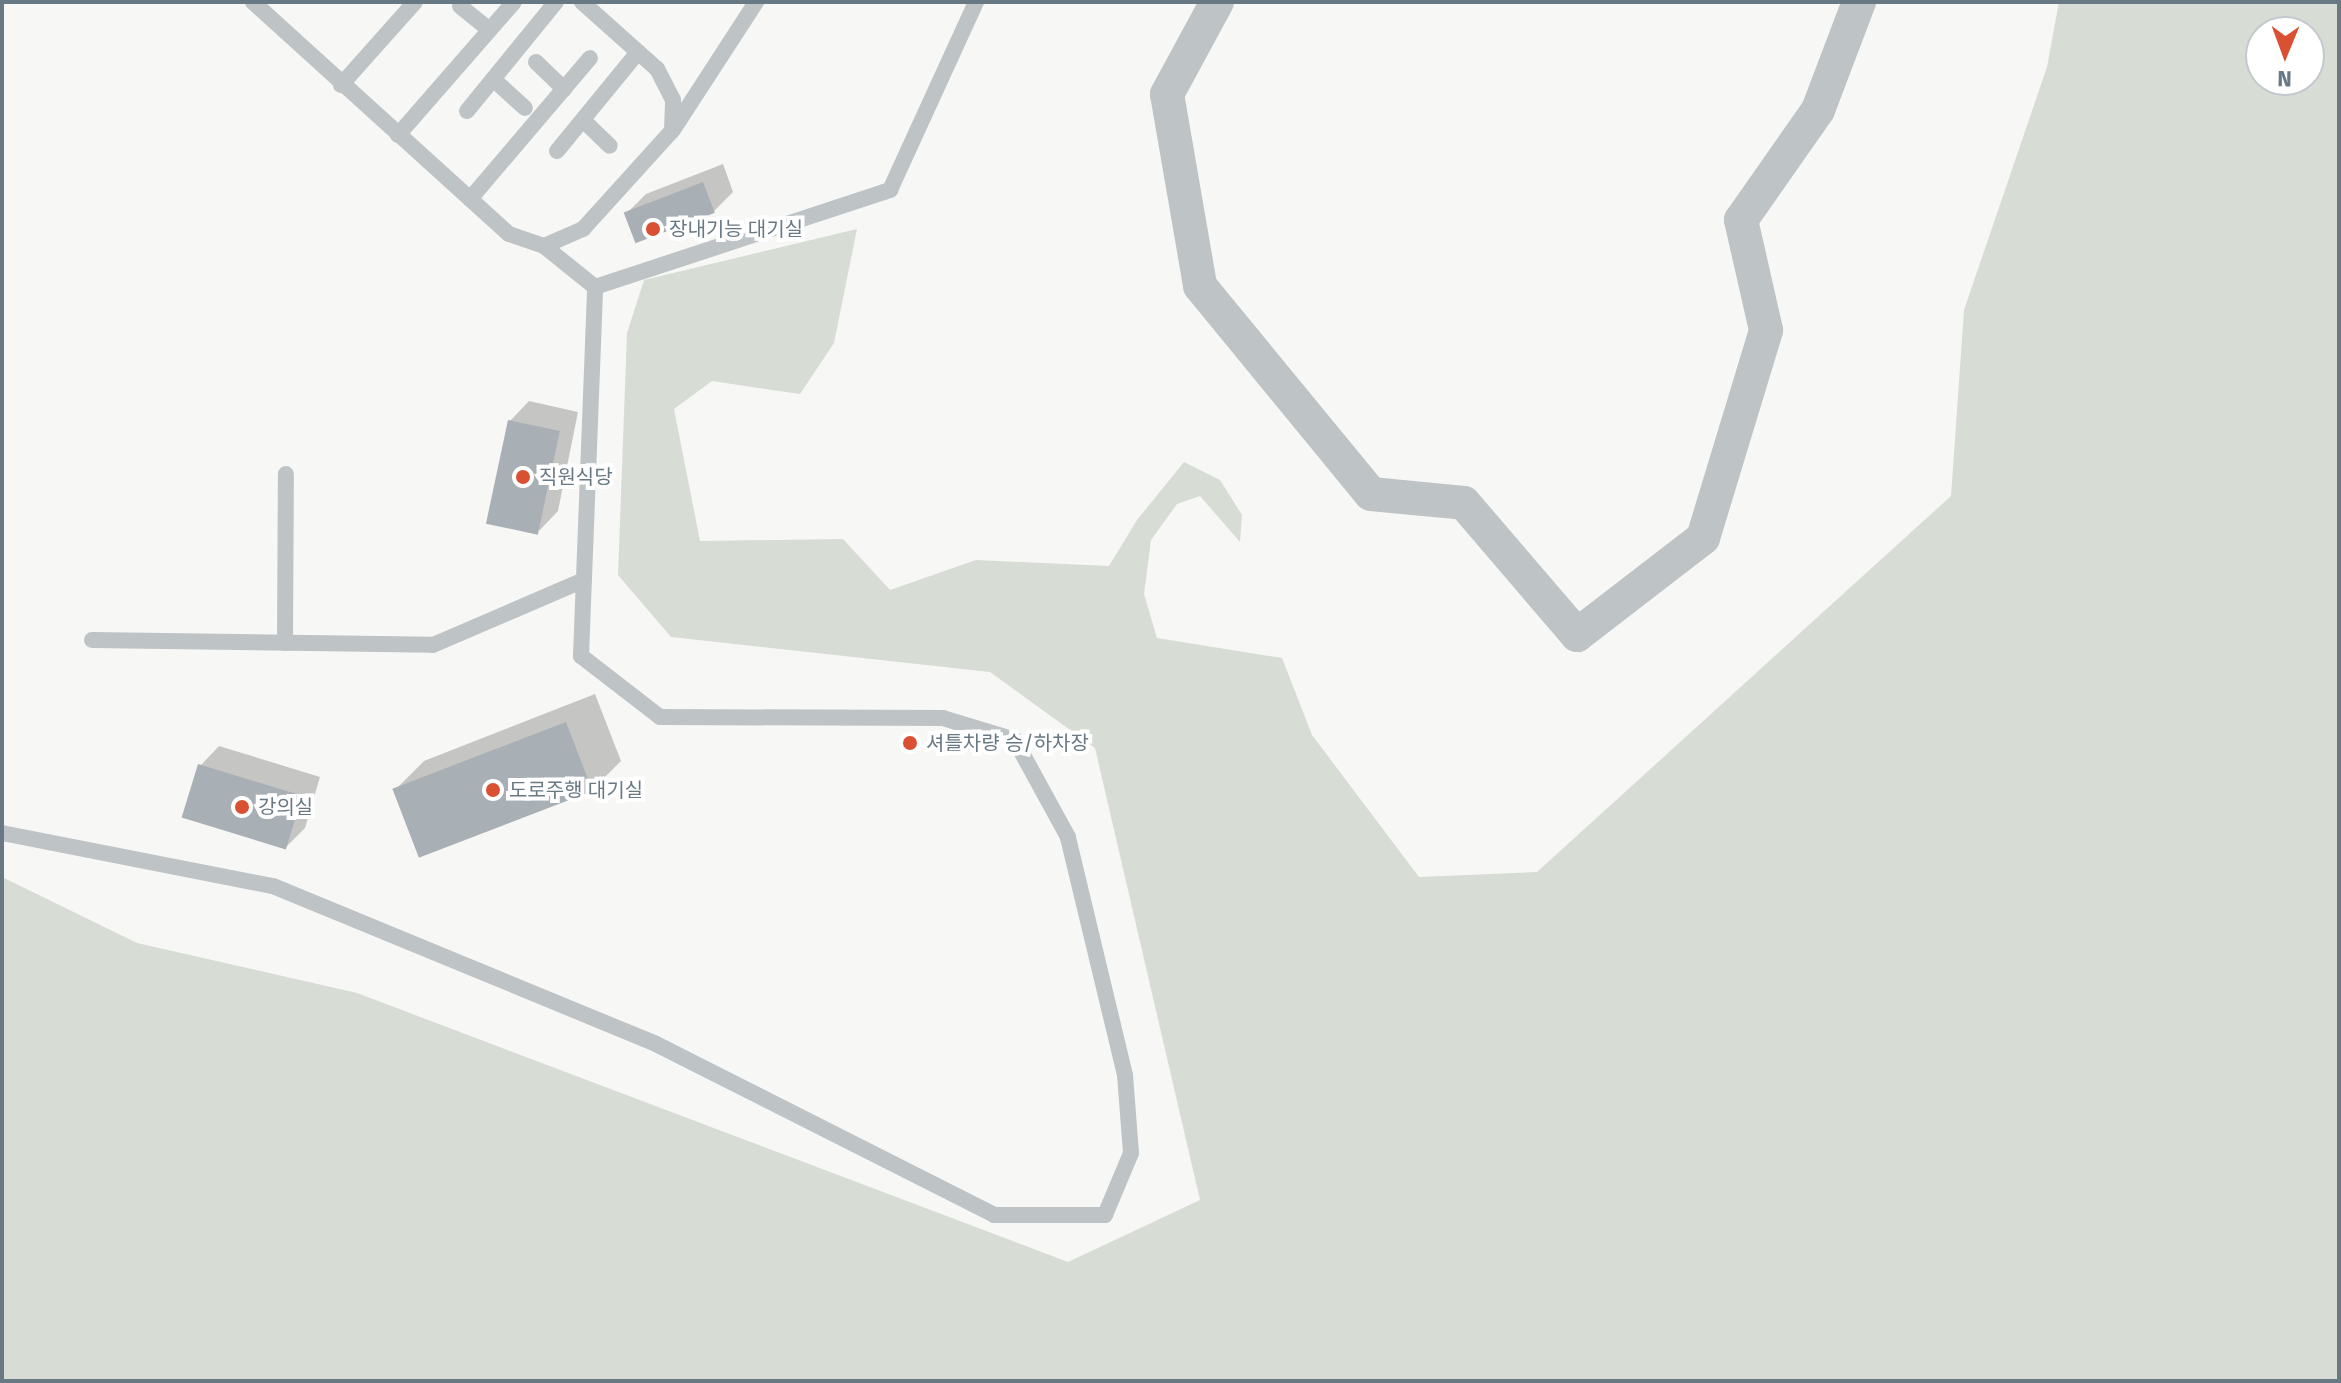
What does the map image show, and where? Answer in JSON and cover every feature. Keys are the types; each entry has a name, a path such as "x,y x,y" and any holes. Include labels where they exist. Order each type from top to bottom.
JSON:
{"street":[{"path":"1217,2 1167,94 1200,286 1371,494 1464,503 1577,635 1703,538 1766,330 1741,220 1818,110 1859,2"}],"lane":[{"path":"253,2 341,85 509,234 544,246 595,287"},
{"path":"341,85 415,2"},
{"path":"398,135 514,2"},
{"path":"467,111 556,2"},
{"path":"582,2 657,69 673,100 672,131"},
{"path":"544,246 583,229 672,131 756,2"},
{"path":"595,287 890,190 976,2"},
{"path":"460,6 490,30"},
{"path":"557,151 638,52"},
{"path":"470,199 590,58"},
{"path":"536,62 564,89"},
{"path":"493,79 525,108"},
{"path":"583,120 610,146"},
{"path":"2,833 273,886 656,1044 994,1215 1105,1215 1131,1153 1125,1075 1068,837 1015,740 943,718 660,717 581,656 595,287"},
{"path":"285,643 286,474"},
{"path":"92,640 433,645 584,580"}],"shaded area":[{"path":"2059,2 2339,2 2339,1381 2,1381 2,877 137,943 357,993 1068,1262 1200,1200 1095,748 990,672 671,637 618,575 627,333 644,280 857,229 834,343 800,394 712,381 674,409 700,541 843,539 890,590 976,560 1109,566 1137,520 1184,462 1220,480 1242,515 1240,542 1200,496 1177,504 1151,540 1144,594 1157,638 1282,658 1312,735 1419,877 1537,872 1951,496 1964,310 2047,67"}],"building":[{"name":"장내기능 대기실","path":"703,182 715,213 635,243 624,212"},
{"name":"직원식당","path":"508,420 560,431 538,535 486,524"},
{"name":"도로주행 대기실","path":"566,722 593,791 419,858 392,789"},
{"name":"강의실","path":"198,764 302,796 286,849 182,818"}],"place":[{"name":"장내기능 대기실","path":"653,229"},
{"name":"직원식당","path":"523,477"},
{"name":"셔틀차량 승/하차장","path":"910,743"},
{"name":"도로주행 대기실","path":"493,790"},
{"name":"강의실","path":"242,807"}]}
